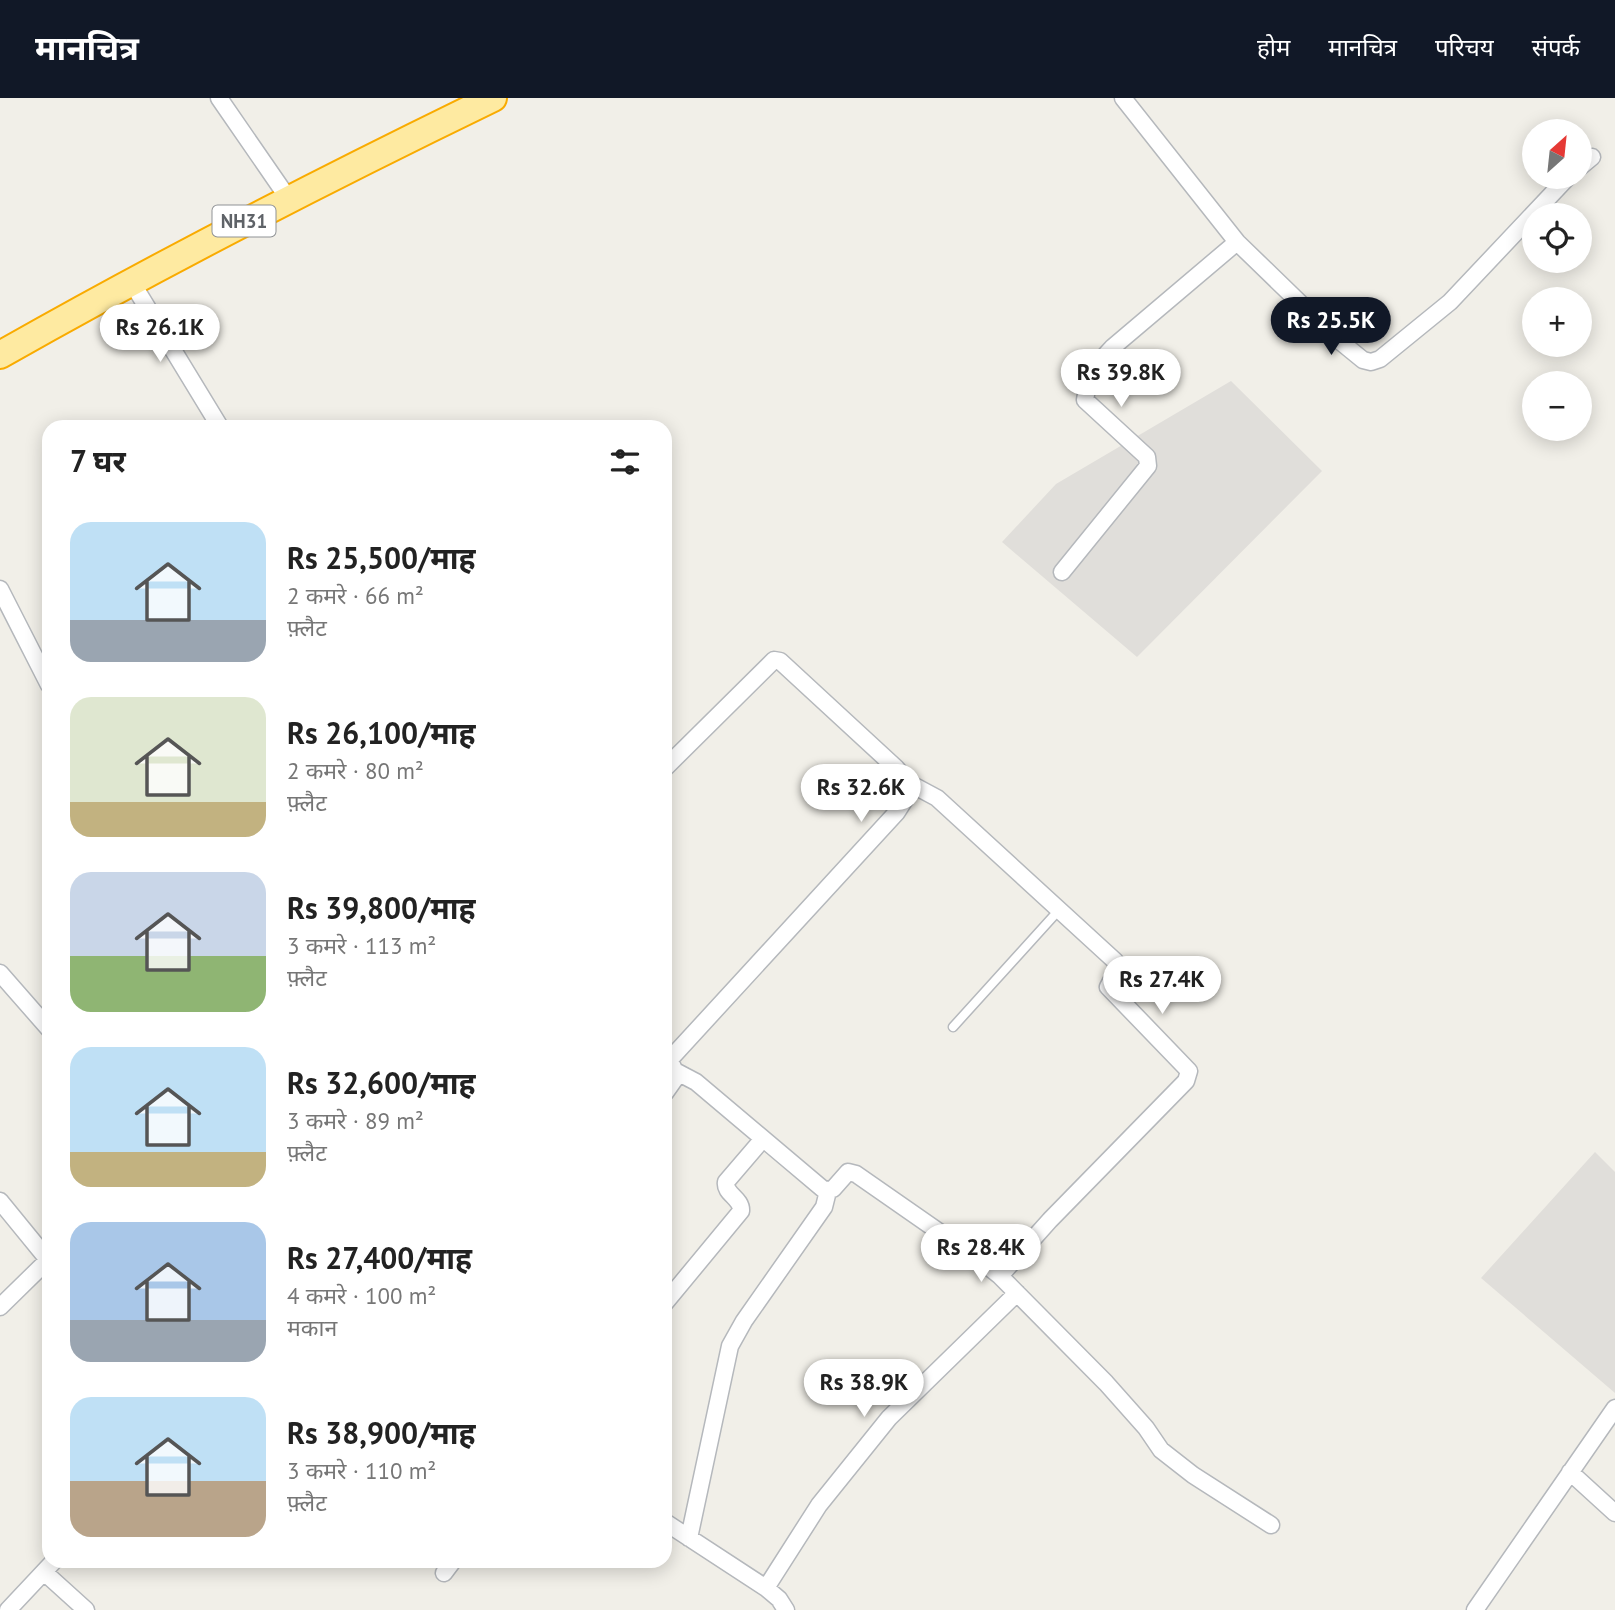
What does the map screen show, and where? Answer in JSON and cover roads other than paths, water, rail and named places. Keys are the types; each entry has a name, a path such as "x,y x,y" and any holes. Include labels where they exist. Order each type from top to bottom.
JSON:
{"highway":[{"name":"NH31","path":"0,355 131,281 288,198 493,98"}],"street":[{"path":"219,98 288,198"},
{"path":"1123,98 1237,242 1336,338 1363,360 1371,362 1380,359 1451,302 1558,189"},
{"path":"1062,572 1148,467 1147,457 1085,400 1090,372 1113,347 1237,242"},
{"path":"131,281 216,420"},
{"path":"0,589 42,671"},
{"path":"672,761 774,660 780,661 909,783 937,798 1115,961 1118,968 1108,987 1186,1066 1189,1076 1050,1220 1000,1276"},
{"path":"672,1057 897,812 911,790 909,783"},
{"path":"0,973 42,1021"},
{"path":"672,1064 677,1072 696,1082 762,1140 828,1191"},
{"path":"672,1083 677,1072"},
{"path":"672,1295 741,1211 740,1203 724,1185 762,1140"},
{"path":"689,1538 721,1378 730,1346 744,1321 824,1208 828,1191 848,1172 856,1174 933,1226 1000,1276 1146,1427 1161,1450 1215,1490 1271,1525"},
{"path":"0,1201 42,1254"},
{"path":"0,1307 42,1267"},
{"path":"766,1588 819,1505 881,1427 1017,1293"},
{"path":"1475,1610 1615,1408"},
{"path":"1570,1472 1615,1513"},
{"path":"672,1527 766,1588 779,1598 786,1610"},
{"path":"8,1610 48,1568"},
{"path":"50,1568 86,1610"}],"lane":[{"path":"953,1027 1059,910"}]}
